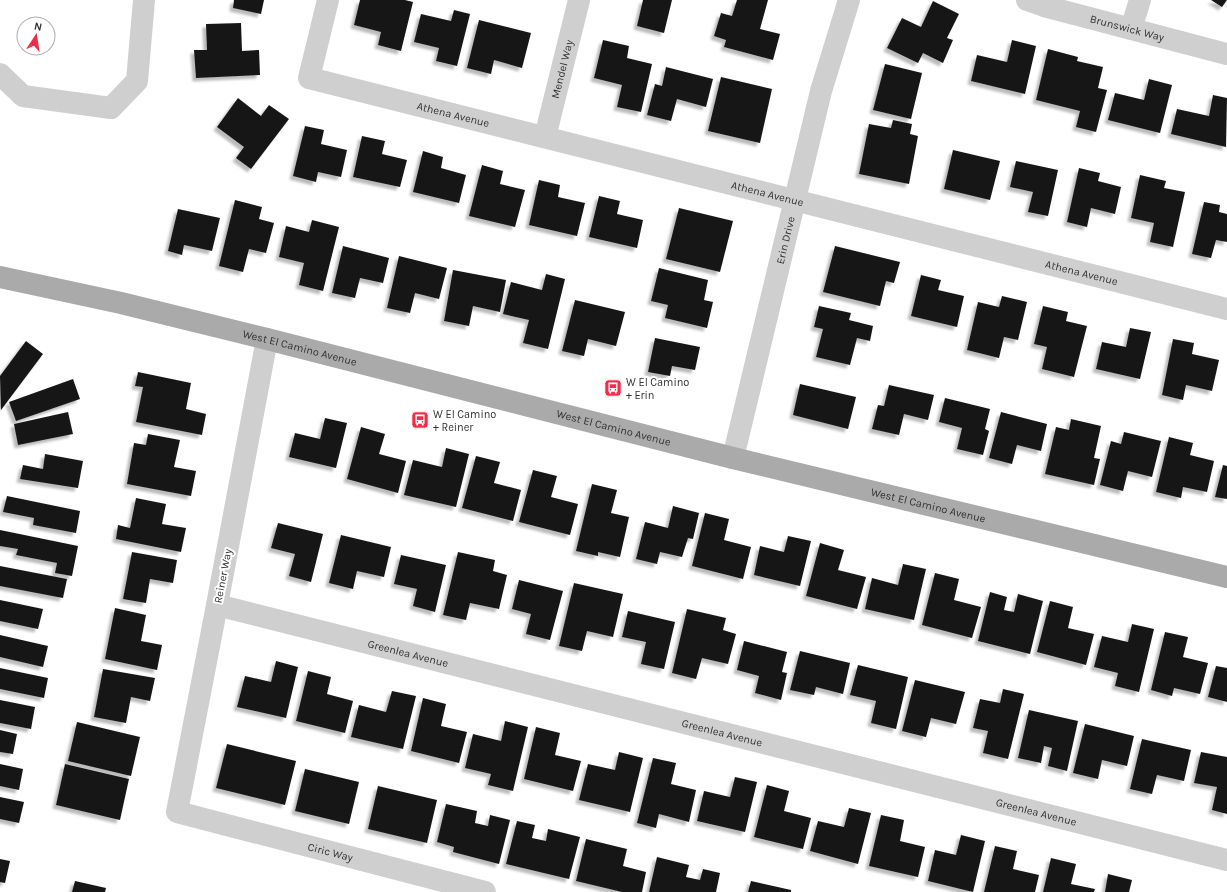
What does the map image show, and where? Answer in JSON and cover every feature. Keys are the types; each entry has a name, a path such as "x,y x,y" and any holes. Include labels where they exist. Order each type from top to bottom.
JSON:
{"main road":[{"name":"West El Camino Avenue","path":"0,277 122,303 733,458 1227,577"}],"street":[{"path":"0,74 24,96 111,108 137,81 144,0"},
{"name":"Athena Avenue","path":"328,0 309,78 1227,309"},
{"name":"Mendel Way","path":"544,137 578,0"},
{"name":"Erin Drive","path":"733,458 821,91 849,0"},
{"name":"Brunswick Way","path":"1027,0 1044,6 1227,54"},
{"path":"1131,29 1140,0"},
{"name":"Reiner Way","path":"177,812 218,605 267,339"},
{"name":"Greenlea Avenue","path":"218,605 1227,860"},
{"name":"Ciric Way","path":"177,812 485,892"}],"building":[{"path":"234,0 264,0 261,14 233,8"},
{"path":"360,0 405,0 413,2 401,51 378,45 381,32 354,25"},
{"path":"643,0 672,0 664,33 637,26"},
{"path":"737,0 768,0 760,29 780,34 773,60 724,47 726,40 714,36 721,13 732,16"},
{"path":"1211,0 1227,0 1222,7"},
{"path":"933,1 959,14 947,38 953,40 943,63 923,53 918,63 887,48 902,18 921,27"},
{"path":"454,10 470,14 457,66 436,61 439,48 414,42 421,14 451,21"},
{"path":"479,20 531,33 522,68 494,60 491,74 467,68"},
{"path":"241,23 242,51 259,50 260,75 196,78 194,50 207,50 206,24"},
{"path":"603,40 629,46 627,58 652,64 641,112 617,107 622,85 594,78"},
{"path":"1012,40 1036,46 1025,94 971,81 977,55 1007,62"},
{"path":"1048,49 1078,57 1077,61 1103,67 1098,88 1107,90 1096,132 1076,127 1080,111 1036,100"},
{"path":"885,64 922,73 911,119 873,110"},
{"path":"666,67 713,79 706,107 677,99 671,121 647,115 655,84 662,86"},
{"path":"721,77 772,89 760,143 708,131"},
{"path":"1149,79 1172,85 1160,133 1108,120 1115,93 1144,100"},
{"path":"1213,95 1227,98 1226,147 1171,134 1177,109 1209,116"},
{"path":"238,98 261,116 269,105 289,119 251,169 236,158 244,147 217,127"},
{"path":"893,120 912,124 910,134 918,136 909,184 859,174 869,124 891,128"},
{"path":"305,126 324,130 321,144 347,150 341,177 318,172 316,182 293,176"},
{"path":"362,136 385,141 382,154 407,160 400,187 353,177"},
{"path":"953,150 1000,161 990,200 944,189"},
{"path":"423,151 443,157 441,168 466,175 459,203 413,192"},
{"path":"1016,161 1058,170 1048,216 1028,212 1033,192 1010,187"},
{"path":"482,165 503,171 500,184 525,190 515,227 469,216"},
{"path":"1079,168 1100,173 1098,181 1121,187 1115,214 1091,208 1087,227 1067,222"},
{"path":"1140,175 1166,181 1164,188 1185,192 1173,247 1150,242 1154,223 1131,218"},
{"path":"539,180 560,185 558,197 585,203 577,236 529,225"},
{"path":"599,196 620,201 617,214 643,220 637,248 589,237"},
{"path":"235,200 262,207 259,219 274,223 266,253 249,249 243,272 219,266"},
{"path":"1204,202 1220,205 1219,212 1227,214 1227,242 1216,240 1211,258 1192,254"},
{"path":"679,208 733,221 720,272 666,259"},
{"path":"178,209 220,218 212,251 184,245 182,255 168,251"},
{"path":"312,220 339,227 323,291 299,285 304,263 279,257 286,226 309,232"},
{"path":"343,246 389,258 383,283 360,278 355,298 332,293"},
{"path":"835,246 900,262 894,283 886,281 880,306 823,292"},
{"path":"399,256 447,268 439,299 415,293 410,313 387,308"},
{"path":"659,268 708,280 704,300 713,302 707,328 665,318 668,305 651,301"},
{"path":"453,270 506,280 500,312 473,306 469,326 444,321"},
{"path":"546,274 565,279 548,349 523,343 529,320 503,314 511,282 542,290"},
{"path":"921,275 941,280 938,290 964,296 957,327 911,316"},
{"path":"1002,296 1027,302 1018,340 1004,337 999,358 967,350 978,302 999,307"},
{"path":"575,300 625,312 616,346 588,339 584,356 562,351"},
{"path":"819,306 851,313 849,320 873,326 870,341 857,338 850,365 816,357 823,329 814,327"},
{"path":"1043,306 1068,312 1066,321 1087,326 1074,377 1042,369 1047,347 1034,344"},
{"path":"1130,328 1151,332 1140,379 1096,369 1102,342 1126,347"},
{"path":"655,338 700,347 695,370 672,366 670,376 648,372"},
{"path":"1173,339 1194,343 1192,354 1219,360 1212,391 1186,385 1183,400 1162,395"},
{"path":"26,341 43,354 1,410 0,376"},
{"path":"138,372 191,383 186,409 206,414 202,435 136,422 143,387 135,386"},
{"path":"73,379 80,399 16,421 9,402"},
{"path":"800,384 856,397 848,429 793,415"},
{"path":"889,385 934,395 928,420 904,414 899,435 872,429 878,405 884,406"},
{"path":"945,398 990,409 985,429 989,431 983,455 957,449 962,428 939,422"},
{"path":"68,412 73,434 18,445 14,424"},
{"path":"1001,412 1047,424 1041,451 1017,445 1012,464 989,458"},
{"path":"325,418 347,423 336,468 289,457 295,433 320,439"},
{"path":"1071,419 1101,426 1094,458 1100,459 1094,485 1045,474 1056,427 1069,430"},
{"path":"361,427 385,434 379,454 406,461 398,493 347,479"},
{"path":"1124,432 1161,441 1152,477 1128,471 1123,491 1100,485 1111,441 1121,444"},
{"path":"148,434 180,440 174,467 196,471 191,496 127,484 134,443 146,445"},
{"path":"1169,437 1193,443 1190,455 1214,461 1207,492 1183,487 1181,498 1156,492"},
{"path":"446,448 469,454 456,507 404,495 413,460 442,467"},
{"path":"45,454 83,461 78,488 20,479 23,465 43,469"},
{"path":"476,456 500,462 494,483 521,490 513,521 462,508"},
{"path":"1223,465 1227,466 1227,499 1215,497"},
{"path":"533,470 557,476 551,497 578,504 570,535 519,522"},
{"path":"592,484 617,490 611,513 629,517 620,557 598,552 598,556 576,551"},
{"path":"7,496 80,511 76,533 33,525 34,518 3,512"},
{"path":"136,498 166,504 162,524 186,528 181,552 116,539 118,525 130,528"},
{"path":"673,506 699,513 693,539 688,538 682,557 660,552 657,564 636,559 645,522 668,528"},
{"path":"705,513 729,519 724,540 751,547 743,579 692,566"},
{"path":"278,523 323,534 311,582 289,576 295,554 271,548"},
{"path":"0,530 78,546 72,576 55,573 57,563 16,555 18,549 0,546"},
{"path":"341,535 391,547 384,577 357,571 353,589 329,583"},
{"path":"788,536 811,541 800,586 754,575 760,546 784,552"},
{"path":"820,543 844,550 838,570 866,577 857,609 806,596"},
{"path":"132,552 177,560 173,583 150,579 146,603 123,599"},
{"path":"458,552 495,560 493,571 507,575 499,609 470,603 466,620 443,615"},
{"path":"401,555 446,565 435,612 413,606 417,589 394,584"},
{"path":"903,564 926,569 914,620 865,609 872,578 898,585"},
{"path":"0,566 67,579 63,598 0,586"},
{"path":"935,573 959,579 954,600 981,607 972,638 922,625"},
{"path":"519,580 563,591 550,640 526,634 531,614 512,609"},
{"path":"574,583 623,594 613,637 587,631 582,651 559,646"},
{"path":"990,592 1007,597 1004,610 1014,612 1018,594 1043,601 1030,654 978,641"},
{"path":"0,600 43,609 38,629 0,621"},
{"path":"1050,601 1073,607 1068,628 1094,634 1086,665 1037,652"},
{"path":"115,608 146,615 141,641 162,645 157,670 105,659"},
{"path":"687,609 726,618 723,630 736,634 728,664 702,658 696,679 672,673"},
{"path":"628,611 675,622 664,669 641,664 646,642 622,637"},
{"path":"1132,624 1154,629 1139,692 1115,686 1118,673 1094,667 1102,636 1128,642"},
{"path":"1165,632 1188,637 1183,657 1208,663 1200,694 1174,688 1172,696 1151,690"},
{"path":"0,635 48,646 43,667 0,657"},
{"path":"744,641 787,652 782,672 787,673 781,700 755,693 759,676 737,670"},
{"path":"800,651 850,663 843,694 816,687 814,695 790,690"},
{"path":"276,661 298,667 286,718 237,707 245,676 271,682"},
{"path":"858,665 908,677 896,729 871,723 876,701 850,695"},
{"path":"1216,666 1227,668 1227,702 1208,697"},
{"path":"0,668 48,678 44,698 0,689"},
{"path":"103,669 155,678 150,701 131,697 126,723 94,717"},
{"path":"308,671 331,677 327,694 353,701 345,733 296,721"},
{"path":"915,680 965,692 956,724 931,718 926,737 902,731"},
{"path":"1003,689 1024,694 1008,759 983,753 988,731 973,728 980,699 1000,703"},
{"path":"392,691 416,696 403,749 351,737 359,705 386,712"},
{"path":"423,698 446,704 441,726 467,732 459,763 411,751"},
{"path":"0,700 35,707 31,729 0,723"},
{"path":"1029,710 1078,721 1067,771 1048,766 1052,748 1044,746 1041,763 1018,758"},
{"path":"505,721 528,727 513,791 488,785 491,774 465,768 473,734 501,741"},
{"path":"77,722 140,737 131,776 68,761"},
{"path":"1085,724 1134,736 1127,766 1102,760 1098,779 1073,773"},
{"path":"536,727 560,733 555,755 581,761 573,791 524,779"},
{"path":"0,730 17,734 13,754 0,752"},
{"path":"1142,739 1191,750 1184,781 1157,775 1152,794 1130,789"},
{"path":"227,744 296,761 285,805 216,788"},
{"path":"619,752 643,758 630,812 579,800 588,764 615,770"},
{"path":"1201,752 1227,757 1227,814 1212,810 1217,787 1194,783"},
{"path":"653,758 676,763 671,784 696,790 689,822 659,814 656,828 637,823"},
{"path":"0,764 23,769 19,790 0,786"},
{"path":"65,764 129,779 120,820 56,805"},
{"path":"305,769 359,782 349,824 295,811"},
{"path":"735,777 757,782 745,832 697,821 704,791 730,797"},
{"path":"767,785 789,791 784,811 811,818 803,849 754,837"},
{"path":"378,786 437,800 427,843 368,829"},
{"path":"0,797 24,802 19,823 0,819"},
{"path":"446,804 477,811 475,823 488,826 490,815 510,820 499,864 453,852 454,847 437,842"},
{"path":"849,808 871,813 858,864 810,851 818,821 844,827"},
{"path":"881,815 904,820 900,841 925,847 918,877 869,866"},
{"path":"517,821 535,825 532,838 546,841 548,829 580,837 569,879 506,864"},
{"path":"961,835 985,841 973,892 928,881 935,850 956,855"},
{"path":"586,839 627,849 623,866 646,872 642,892 622,892 576,881"},
{"path":"995,846 1017,851 1013,869 1039,875 1035,892 984,892"},
{"path":"657,857 689,865 686,877 700,880 703,869 720,873 716,892 649,892"},
{"path":"1051,858 1076,864 1071,884 1095,889 1094,892 1043,892"},
{"path":"0,859 10,861 5,883 0,882"},
{"path":"1108,874 1132,880 1129,892 1105,892"},
{"path":"75,881 106,888 105,892 72,892"},
{"path":"751,881 791,890 791,892 748,892"}],"place":[{"name":"W El Camino + Erin","path":"613,388"},
{"name":"W El Camino + Reiner","path":"420,420"}]}
